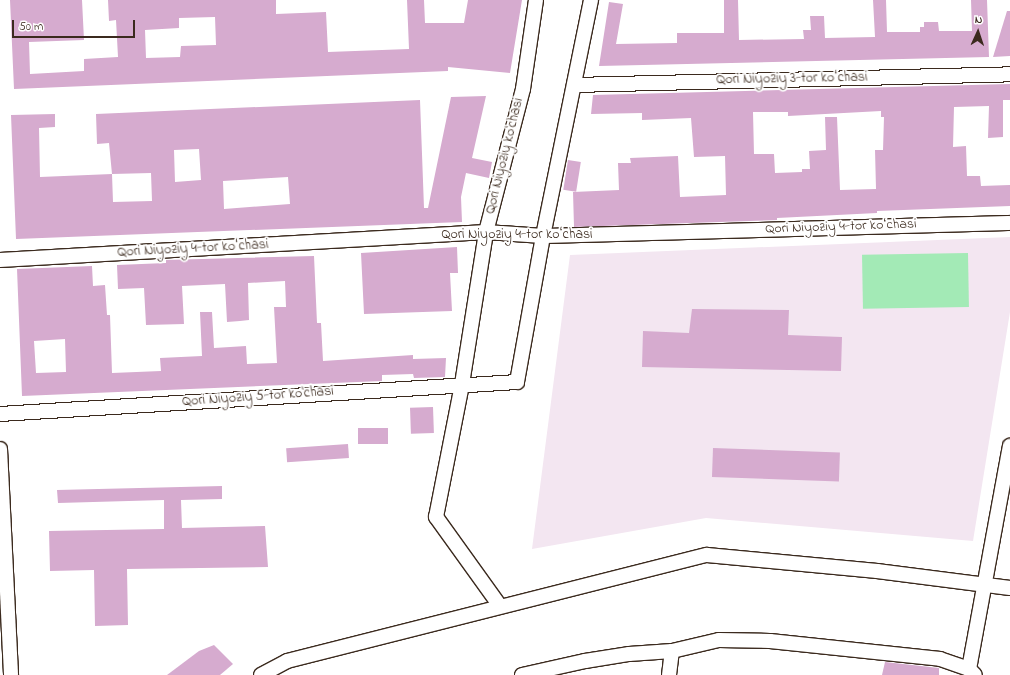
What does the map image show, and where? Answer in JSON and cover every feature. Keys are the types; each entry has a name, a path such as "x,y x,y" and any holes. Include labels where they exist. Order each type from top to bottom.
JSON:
{"street":[{"name":"Qori Niyoziy ko'chasi","path":"500,606 436,517 462,384 486,232 523,89 536,0"},
{"path":"543,236 591,0"},
{"name":"Qori Niyoziy 3-tor koʻchasi","path":"574,85 1010,74"},
{"name":"Qori Niyoziy 4-tor koʻchasi","path":"0,260 486,232 543,236 1010,223"},
{"name":"Qori Niyoziy 5-tor ko'chasi","path":"0,414 462,384 517,382 543,236"},
{"path":"522,675 629,654 672,651 719,640 770,641 940,659 972,672 972,649 1010,446"},
{"path":"0,449 11,675"},
{"path":"261,675 287,661 500,606 707,555 877,571 983,588 1010,588"},
{"path":"669,675 672,651"}],"shaded area":[{"path":"1010,237 1010,312 973,541 706,518 532,549 570,255"}],"green space":[{"path":"968,253 969,307 863,309 862,255"}],"building":[{"path":"10,0 82,0 84,40 29,42 30,74 84,71 84,59 118,57 116,20 109,21 108,0 276,0 276,14 326,12 328,52 409,49 407,0 424,0 425,23 464,23 468,0 522,0 510,73 448,67 448,71 14,89","holes":["215,17 216,45 181,46 180,57 146,58 145,30 179,28 179,18"]},
{"path":"724,0 738,0 739,40 804,39 803,30 811,30 810,16 824,16 825,38 875,37 873,0 886,0 887,32 920,32 920,27 924,27 924,22 938,22 939,31 972,31 971,0 987,0 989,57 599,66 609,2 623,4 616,44 677,43 677,33 724,33"},
{"path":"1007,11 1010,11 1010,56 993,57"},
{"path":"1010,84 1010,100 1003,100 1003,137 988,138 989,106 954,107 953,147 966,146 967,176 980,176 981,186 1010,185 1010,206 877,211 877,213 777,218 777,220 574,227 573,192 619,190 618,163 631,163 630,158 678,156 680,197 726,195 725,156 694,157 691,118 642,120 642,113 591,114 593,95","holes":["881,111 881,117 884,117 883,150 875,150 876,189 840,190 837,117 825,117 826,150 809,151 810,169 802,169 802,172 775,173 774,154 754,154 753,112 788,112 788,116"]},
{"path":"486,96 472,158 492,162 489,178 466,173 461,197 462,222 16,239 11,115 55,114 55,127 39,128 40,177 112,174 109,143 97,144 96,114 420,100 424,208 428,208 451,97","holes":["199,149 201,180 175,182 174,150","151,173 152,201 113,202 112,174","288,177 290,204 224,209 223,181"]},
{"path":"568,160 581,162 576,192 563,190"},
{"path":"457,247 458,273 450,273 452,311 364,314 361,253"},
{"path":"314,256 317,323 321,323 323,361 413,355 413,359 446,358 445,377 414,378 413,374 382,375 382,381 22,396 17,269 92,266 93,286 105,285 107,315 110,315 112,373 161,371 160,358 202,356 200,312 212,312 214,348 246,346 247,364 277,363 274,307 286,307 285,281 248,283 249,320 227,322 225,284 182,286 184,324 146,325 144,288 118,289 117,265 166,263 166,260","holes":["65,339 66,372 36,373 34,341"]},
{"path":"692,309 789,310 788,335 842,337 841,371 642,367 643,331 689,333"},
{"path":"433,407 434,433 411,434 410,408"},
{"path":"358,428 388,428 388,444 358,444"},
{"path":"348,444 349,458 287,462 286,448"},
{"path":"713,448 840,452 839,481 712,477"},
{"path":"222,486 222,499 181,500 182,528 265,526 268,567 127,569 128,625 95,626 94,570 50,571 49,531 164,529 164,500 58,503 57,490"},
{"path":"214,645 233,664 220,675 167,675 199,651"},
{"path":"885,662 939,668 939,675 882,675"}]}
